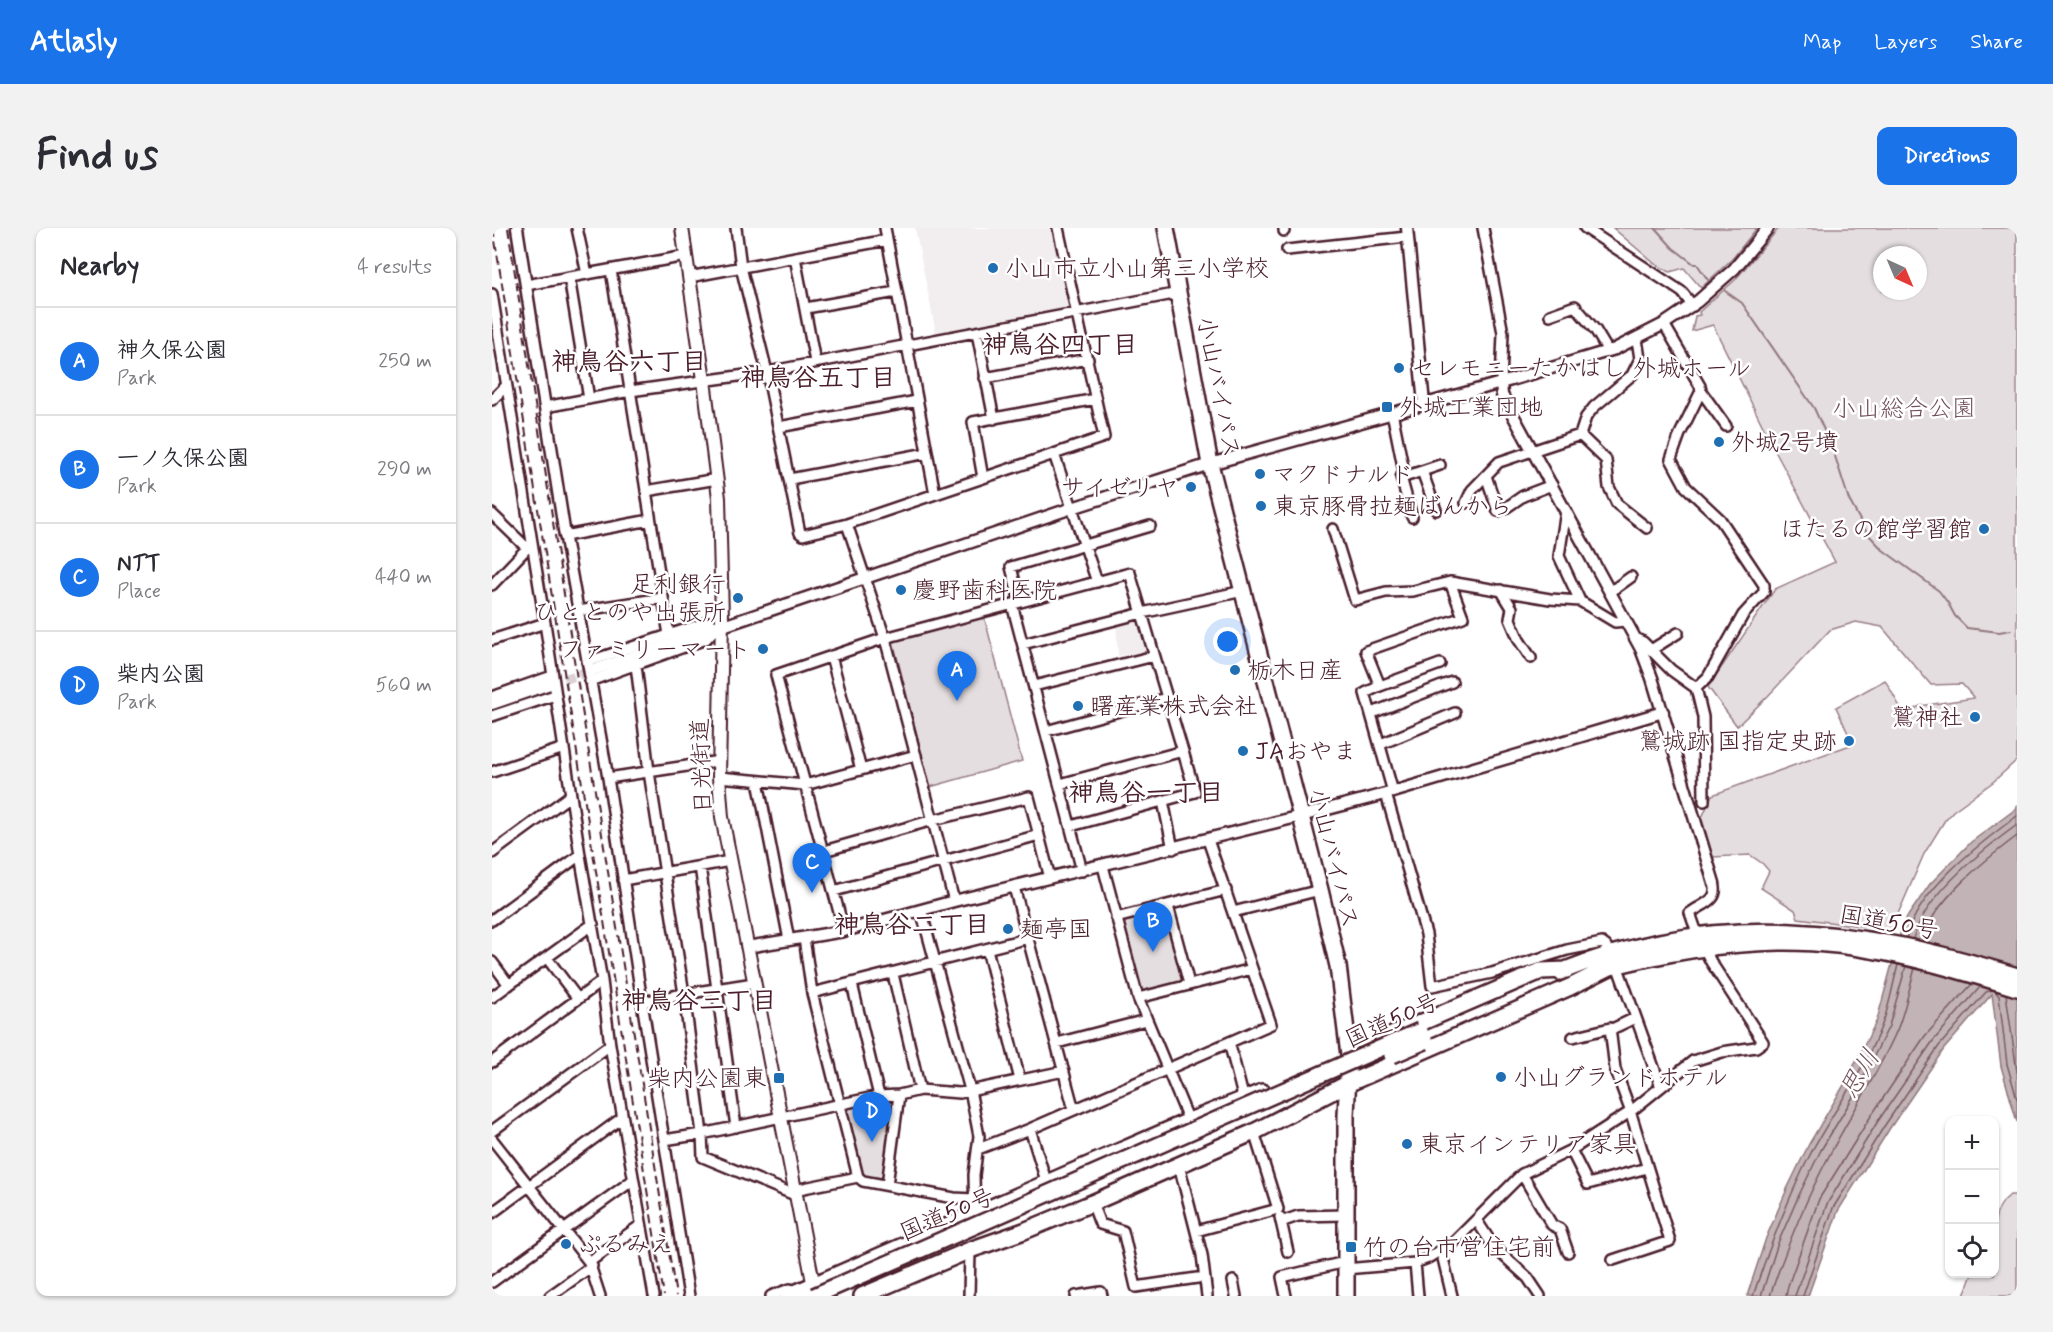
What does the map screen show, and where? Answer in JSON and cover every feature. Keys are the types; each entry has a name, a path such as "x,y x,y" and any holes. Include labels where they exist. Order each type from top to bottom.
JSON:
{"highway":[{"name":"小山バイパス","path":"1166,228 1210,464 1338,966 1349,1055 1346,1296"},
{"name":"国道50号","path":"1817,938 1910,957 2017,988"},
{"name":"国道50号","path":"815,1292 1422,1036 1612,963 1656,943 1780,942 1817,938 1914,947 2017,976"},
{"name":"国道50号","path":"840,1296 1567,970 1612,963"},
{"path":"862,1296 970,1250 1092,1203 1254,1132 1347,1084 1570,987 1612,963"},
{"path":"793,1294 815,1292 975,1215 1516,981 1541,971 1567,970"}],"main road":[{"name":"日光街道","path":"682,228 721,519 719,777 722,817 815,1292"}],"street":[{"path":"517,228 565,536 590,666 590,681 608,778 689,1296"},
{"path":"577,228 587,274"},
{"path":"736,228 741,267 767,372 800,533 803,535 847,524 1104,437 1058,228"},
{"path":"885,228 935,494"},
{"path":"1286,1296 1282,1277 1345,1265 1415,1263 1441,1250 1453,1243 1477,1221 1522,1174 1571,1150 1630,1112 1693,1061 1722,1052 1756,1047 1764,1042 1701,942 1690,913 1714,897 1716,890 1652,678 1636,639 1502,395 1500,383 1503,333 1483,228"},
{"path":"1585,228 1682,292 1693,306"},
{"path":"590,666 719,626 1210,464 1608,351 1638,339 1693,306 1734,269 1768,228"},
{"path":"1287,250 1407,233 1424,404"},
{"path":"689,277 887,240"},
{"path":"526,285 686,256"},
{"path":"795,257 814,362"},
{"path":"611,270 669,635"},
{"path":"569,277 589,399"},
{"path":"806,308 896,292"},
{"path":"544,407 630,391 767,372 1179,293"},
{"path":"492,294 494,321 530,545 545,623 551,680 593,924 610,1045 654,1296"},
{"path":"1550,315 1575,306 1596,331 1608,351"},
{"path":"1664,324 1701,391 1726,426"},
{"path":"977,333 994,418"},
{"path":"1580,435 1586,417 1594,407 1632,375 1640,359 1638,339"},
{"path":"985,378 1088,358"},
{"path":"492,400 506,386"},
{"path":"1696,688 1708,677 1743,615 1764,592 1764,585 1720,519 1686,487 1671,459 1680,434 1701,391"},
{"path":"983,478 973,422 1096,399"},
{"path":"779,427 917,401"},
{"path":"1392,412 1404,472 1407,476 1440,465"},
{"path":"1467,502 1472,490 1499,462 1580,435"},
{"path":"1580,435 1606,460 1609,487 1617,504 1647,528"},
{"path":"790,479 927,453"},
{"path":"1054,454 1097,582"},
{"path":"1422,471 1436,510"},
{"path":"1404,472 1401,477 1412,517"},
{"path":"1486,476 1498,511 1523,496 1552,485"},
{"path":"646,491 717,478"},
{"path":"1566,511 1559,556 1580,601"},
{"path":"492,514 530,545"},
{"path":"565,536 650,520"},
{"path":"847,524 885,638 954,901"},
{"path":"1082,871 1023,644 1011,567 1150,526"},
{"path":"1333,529 1355,600 1386,592 1413,591 1450,582 1550,599 1580,601 1615,622 1626,621"},
{"path":"492,585 530,545"},
{"path":"844,931 776,675 885,638 1130,573 1195,792 1071,826"},
{"path":"1610,592 1631,577"},
{"path":"1380,686 1366,651 1463,617 1450,582"},
{"path":"1501,590 1512,608 1510,619 1530,658"},
{"path":"1023,644 1142,613 1243,591"},
{"path":"578,611 663,598"},
{"path":"590,666 708,622 719,626"},
{"path":"492,640 545,623"},
{"path":"590,681 706,639 719,626"},
{"path":"1651,650 1678,633"},
{"path":"1636,639 1643,642 1671,670 1696,688 1703,717 1704,801"},
{"path":"831,656 861,770"},
{"path":"1034,686 1154,656"},
{"path":"1440,664 1365,693 1380,744 1389,793 1426,934 1432,986 1492,973 1568,950 1602,943 1606,946 1635,1018 1640,1025 1661,1087"},
{"path":"636,665 649,772 684,994 703,1157 795,1193 858,1177"},
{"path":"492,697 551,680"},
{"path":"492,704 551,680"},
{"path":"1371,712 1452,682"},
{"path":"492,716 555,695"},
{"path":"1046,731 1167,698"},
{"path":"747,947 844,931 954,901 1173,849 1389,793 1663,712"},
{"path":"1380,744 1455,713"},
{"path":"492,772 564,748"},
{"path":"1060,784 1183,751"},
{"path":"719,777 805,785 916,755"},
{"path":"608,778 720,761"},
{"path":"758,781 789,940"},
{"path":"492,854 571,795"},
{"path":"824,851 933,820 1029,797 1050,878"},
{"path":"1162,801 1173,849"},
{"path":"834,891 1039,835"},
{"path":"978,1149 1030,1130 1270,1024 1208,840"},
{"path":"492,920 580,855"},
{"path":"623,880 730,861"},
{"path":"700,866 736,1127"},
{"path":"1103,866 1138,998 1189,1121"},
{"path":"1014,887 1074,1110"},
{"path":"1116,918 1226,890"},
{"path":"1233,912 1320,890"},
{"path":"1168,906 1189,984"},
{"path":"921,910 970,1090 979,1136 974,1175 975,1215"},
{"path":"492,997 593,924"},
{"path":"804,938 812,993 858,1177 863,1181 954,1198 973,1199"},
{"path":"812,993 1029,938"},
{"path":"987,949 1020,1080"},
{"path":"547,958 578,999"},
{"path":"492,962 509,985"},
{"path":"1138,998 1252,969"},
{"path":"893,974 920,1090"},
{"path":"492,1062 602,981"},
{"path":"642,1002 754,983"},
{"path":"852,984 879,1096"},
{"path":"1573,1037 1606,1027 1610,1029 1635,1018"},
{"path":"1057,1043 1146,1020"},
{"path":"1610,1029 1615,1069 1670,1241 1613,1260"},
{"path":"1229,1042 1244,1100"},
{"path":"492,1131 610,1045"},
{"path":"664,1140 879,1096 899,1095 920,1090 960,1093 1064,1071"},
{"path":"887,1185 899,1095"},
{"path":"492,1213 622,1118"},
{"path":"1030,1130 1047,1184"},
{"path":"1254,1132 1278,1209 1288,1252"},
{"path":"492,1139 590,1264 600,1296"},
{"path":"1571,1150 1588,1184 1647,1168"},
{"path":"1179,1165 1202,1255 1207,1296"},
{"path":"1522,1174 1552,1225 1560,1228 1568,1252"},
{"path":"492,1282 633,1180"},
{"path":"1092,1203 1100,1224 1124,1231 1136,1287 1204,1277"},
{"path":"1196,1231 1278,1209"},
{"path":"1281,1222 1298,1216 1346,1215"},
{"path":"1477,1221 1494,1247 1528,1278 1536,1295"},
{"path":"550,1296 641,1225"},
{"path":"969,1296 970,1250"},
{"path":"1441,1250 1452,1296"},
{"path":"1415,1263 1418,1296"},
{"path":"1233,1281 1236,1296"},
{"path":"771,1296 790,1288 793,1294"},
{"path":"1076,1296 1101,1292 1102,1296"}],"shaded area":[{"name":"小山市立小山第三小学校","path":"915,228 1053,228 1071,308 936,333"},
{"path":"1138,619 1147,652 1118,656 1116,624"}],"green space":[{"path":"1613,228 1757,228 1732,259 1701,288 1684,268 1670,272 1655,264"},
{"name":"小山総合公園","path":"1779,228 2017,228 2017,760 1945,820 1924,854 1891,930 1798,918 1795,910 1761,888 1769,871 1763,864 1750,855 1713,857 1700,822 1712,795 1853,744 1836,707 1885,680 1904,714 1920,706 1974,698 1962,684 1931,685 1882,627 1856,622 1830,630 1737,726 1708,687 1775,589 1835,562 1775,451 1713,325 1692,331 1695,316 1700,315 1699,312 1735,280"},
{"path":"984,616 1022,761 930,787 893,641"},
{"path":"1166,909 1185,982 1139,994 1120,921"},
{"path":"893,1101 896,1105 884,1180 865,1177 861,1171 847,1113 850,1108"},
{"path":"2010,1195 2017,1195 2017,1296 1964,1296 1971,1278 1999,1278 1999,1209"}],"water":[{"name":"思川","path":"2017,806 2017,1122 2001,1066 1992,994 1944,1049 1890,1128 1838,1211 1808,1296 1747,1296 1766,1238 1787,1189 1877,1020 1903,923 1930,884 1971,842"}],"waterway":[{"path":"1655,228 1673,248 1697,264 1708,280"},
{"path":"1725,291 1742,303 1814,408 1833,450 1849,500 1867,533 1883,550 1939,591 1955,616 1967,628 1999,632 2011,630"}],"tunnel":[{"path":"550,684 593,670"}],"railway":[{"path":"493,228 664,1296"},
{"path":"508,228 575,666 676,1296"}],"place":[{"name":"小山市立小山第三小学校","path":"993,268"},
{"name":"セレモニーたかはし 外城ホール","path":"1399,368"},
{"name":"外城工業団地","path":"1387,407"},
{"name":"外城2号墳","path":"1719,442"},
{"name":"マクドナルド","path":"1260,474"},
{"name":"サイゼリヤ","path":"1191,487"},
{"name":"東京豚骨拉麺ばんから","path":"1261,506"},
{"name":"ほたるの館学習館","path":"1984,529"},
{"name":"慶野歯科医院","path":"901,590"},
{"name":"足利銀行 ひととのや出張所","path":"738,598"},
{"name":"ファミリーマート","path":"763,649"},
{"name":"栃木日産","path":"1235,670"},
{"name":"神久保公園","path":"957,701"},
{"name":"曙産業株式会社","path":"1078,706"},
{"name":"鷲神社","path":"1975,717"},
{"name":"鷲城跡 国指定史跡","path":"1849,741"},
{"name":"JAおやま","path":"1243,751"},
{"name":"NTT","path":"812,893"},
{"name":"麺亭国","path":"1008,929"},
{"name":"一ノ久保公園","path":"1153,952"},
{"name":"小山グランドホテル","path":"1501,1077"},
{"name":"柴内公園東","path":"779,1078"},
{"name":"柴内公園","path":"872,1142"},
{"name":"東京インテリア家具","path":"1407,1144"},
{"name":"ぷるみえ","path":"566,1244"},
{"name":"竹の台市営住宅前","path":"1351,1247"}],"district":[{"name":"神鳥谷四丁目","path":"1060,344"},
{"name":"神鳥谷六丁目","path":"629,361"},
{"name":"神鳥谷五丁目","path":"818,377"},
{"name":"神鳥谷一丁目","path":"1146,792"},
{"name":"神鳥谷二丁目","path":"912,924"},
{"name":"神鳥谷三丁目","path":"699,1000"}]}
